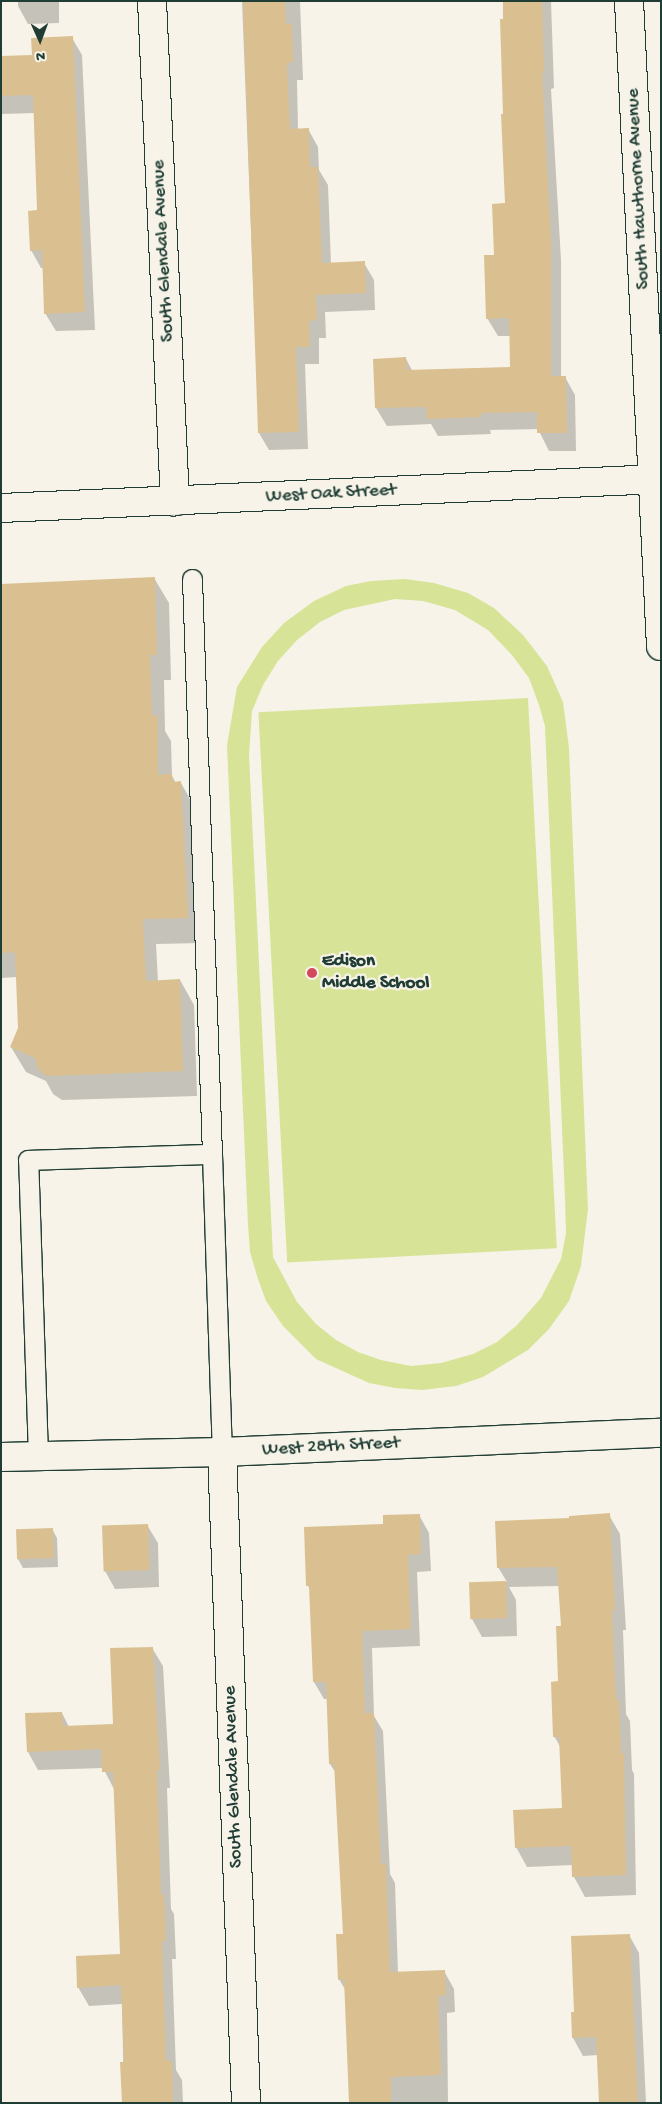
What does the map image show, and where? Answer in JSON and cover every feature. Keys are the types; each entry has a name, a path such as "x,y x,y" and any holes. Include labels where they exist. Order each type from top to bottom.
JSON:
{"street":[{"name":"South Glendale Avenue","path":"152,1 175,501"},
{"name":"South Hawthorne Avenue","path":"629,1 657,479 661,646"},
{"name":"West Oak Street","path":"1,508 657,479"},
{"name":"West 28th Street","path":"1,1457 222,1452 661,1433"},
{"name":"South Glendale Avenue","path":"222,1452 246,2103"}],"lane":[{"path":"192,578 222,1452"},
{"path":"38,1456 28,1160 212,1154"}],"green space":[{"path":"405,579 434,583 468,593 494,608 523,635 547,666 563,702 569,748 588,1209 581,1266 569,1301 549,1329 528,1350 483,1377 456,1386 422,1390 395,1388 369,1383 316,1359 283,1326 266,1301 250,1252 248,1225 227,745 237,687 262,647 284,623 314,601 346,586 371,581","holes":["395,599 423,601 455,610 488,630 512,655 529,678 545,726 566,1233 561,1259 541,1298 517,1325 497,1342 473,1354 441,1363 411,1366 381,1360 358,1352 336,1340 316,1324 297,1302 273,1257 249,755 252,711 263,685 278,661 297,640 320,622 344,610"]},
{"path":"528,698 557,1248 287,1262 258,712"}],"building":[{"path":"243,1 285,1 286,24 292,24 293,62 287,63 290,129 309,128 310,167 318,167 322,263 365,261 366,293 316,295 317,320 309,321 310,347 296,347 299,432 258,433"},
{"path":"503,1 542,1 544,71 542,71 551,242 551,376 566,376 567,433 537,433 537,412 481,413 481,417 427,419 426,407 375,408 373,359 406,357 407,370 510,367 509,318 486,319 484,255 494,255 492,204 505,203 501,114 503,114 500,19 503,19"},
{"path":"73,36 85,312 44,314 42,250 30,251 28,211 37,210 33,95 1,96 1,56 32,55 31,38"},
{"path":"155,577 157,655 150,655 152,716 158,715 158,775 172,774 173,782 181,781 188,918 143,919 146,981 180,979 183,1071 47,1076 38,1069 35,1058 10,1047 18,1028 15,952 1,953 1,584"},
{"path":"610,1513 615,1610 612,1611 616,1700 619,1700 621,1753 624,1753 626,1875 572,1877 571,1846 515,1848 513,1810 562,1808 559,1737 553,1737 551,1682 558,1681 556,1626 561,1626 557,1567 497,1568 495,1521 569,1518 569,1516"},
{"path":"420,1514 421,1554 408,1555 411,1629 362,1631 365,1713 374,1713 381,1864 386,1864 390,1972 445,1970 446,1995 438,1996 441,2075 391,2077 391,2103 349,2103 344,1979 338,1980 336,1934 343,1934 334,1764 329,1764 326,1682 313,1682 309,1586 306,1586 304,1527 383,1524 383,1515"},
{"path":"148,1524 150,1570 104,1572 102,1526"},
{"path":"53,1528 54,1558 17,1559 16,1529"},
{"path":"506,1581 507,1618 470,1619 469,1582"},
{"path":"153,1647 160,1770 157,1770 161,1895 164,1895 166,1941 162,1941 166,2061 172,2061 173,2103 122,2103 120,2062 124,2062 121,1985 77,1988 76,1956 120,1954 113,1772 102,1772 101,1749 27,1752 25,1713 62,1712 63,1726 113,1724 110,1648"},
{"path":"630,1934 638,2103 599,2103 596,2037 572,2038 571,2012 574,2012 571,1936"}],"place":[{"name":"Edison Middle School","path":"312,973"}]}
